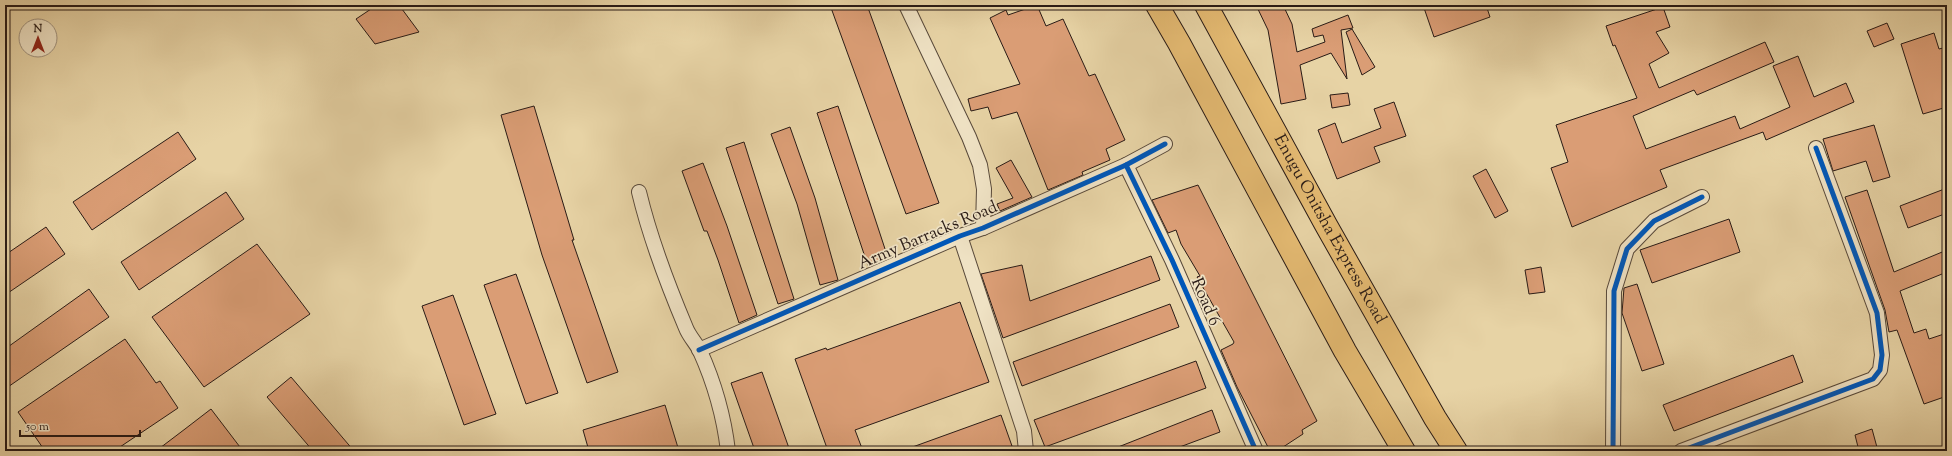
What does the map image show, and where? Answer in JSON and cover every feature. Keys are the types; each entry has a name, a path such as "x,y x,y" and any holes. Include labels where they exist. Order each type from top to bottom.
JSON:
{"highway":[{"path":"1156,5 1179,43 1345,350 1404,451"},
{"name":"Enugu Onitsha Express Road","path":"1206,5 1326,225 1431,411 1456,451"}],"street":[{"path":"906,5 969,137 980,165 984,189 983,228"},
{"name":"Army Barracks Road","path":"699,350 1126,165 1165,144"},
{"path":"1681,451 1873,379 1880,370 1882,355 1877,313 1816,148"},
{"name":"Road 6","path":"1126,165 1172,260 1256,451"},
{"path":"639,192 648,228 665,275 687,330 699,350 713,382 728,451"},
{"path":"1613,451 1614,291 1627,249 1654,220 1702,198"},
{"path":"960,236 1024,431 1026,451"}],"building":[{"path":"377,5 399,5 419,32 375,44 356,19"},
{"path":"830,5 867,5 939,203 906,214"},
{"path":"1037,5 1046,26 1063,19 1089,76 1095,74 1125,140 1106,149 1110,160 1082,172 1083,175 1048,190 1017,112 992,119 988,107 971,111 968,99 1020,84 990,18 1006,10 1008,15"},
{"path":"1256,5 1283,5 1292,24 1297,52 1325,42 1323,35 1314,37 1312,29 1348,15 1353,28 1341,30 1347,79 1331,53 1300,65 1306,99 1281,104 1268,30"},
{"path":"1423,5 1486,5 1490,17 1434,37"},
{"path":"1663,7 1670,27 1656,32 1669,53 1649,64 1659,88 1765,42 1774,62 1697,95 1694,90 1633,116 1646,149 1735,116 1740,129 1790,107 1773,66 1798,56 1814,97 1846,83 1854,102 1766,140 1763,132 1660,170 1667,187 1572,227 1551,168 1568,162 1556,125 1637,98 1615,45 1613,46 1606,26"},
{"path":"1887,23 1894,39 1874,47 1867,31"},
{"path":"1352,29 1375,67 1362,75 1346,32"},
{"path":"1934,33 1939,49 1947,47 1947,107 1923,114 1901,44"},
{"path":"1348,93 1350,105 1332,108 1330,95"},
{"path":"1394,102 1406,136 1374,147 1380,162 1337,179 1318,130 1335,123 1342,143 1381,128 1374,109"},
{"path":"534,106 574,240 572,240 618,372 587,383 542,255 501,115"},
{"path":"838,106 888,258 868,266 817,113"},
{"path":"1874,125 1890,177 1873,182 1866,161 1833,171 1823,139"},
{"path":"790,127 815,198 838,280 820,285 797,204 771,134"},
{"path":"178,132 196,159 92,230 73,202"},
{"path":"744,142 794,299 778,304 726,148"},
{"path":"1011,160 1032,197 1000,211 997,204 1013,198 996,168"},
{"path":"703,163 727,226 757,315 739,323 718,260 707,231 704,231 682,171"},
{"path":"1486,169 1508,211 1495,218 1473,176"},
{"path":"1198,185 1317,421 1302,430 1303,434 1277,451 1270,451 1237,387 1221,350 1234,342 1197,277 1200,276 1181,244 1176,230 1168,233 1152,200"},
{"path":"1947,188 1947,213 1908,228 1900,206"},
{"path":"1867,190 1894,272 1947,250 1947,272 1900,291 1914,333 1926,329 1929,339 1947,333 1947,396 1924,404 1897,330 1889,332 1885,310 1845,197"},
{"path":"226,192 244,219 139,290 121,262"},
{"path":"1729,219 1740,252 1652,283 1640,250"},
{"path":"46,227 65,254 5,295 5,255"},
{"path":"257,244 310,314 204,387 152,317"},
{"path":"1151,256 1160,280 1003,338 981,274 1022,265 1030,301"},
{"path":"1541,267 1545,292 1529,294 1525,270"},
{"path":"516,274 558,393 526,404 484,285"},
{"path":"1637,284 1664,364 1642,371 1622,313 1624,288"},
{"path":"89,289 109,317 5,389 5,349"},
{"path":"453,295 496,414 464,425 422,306"},
{"path":"960,302 989,382 855,430 863,451 828,451 795,359 826,348 827,350"},
{"path":"1170,304 1179,327 1022,386 1013,362"},
{"path":"125,339 156,383 160,381 178,408 114,451 45,451 18,412"},
{"path":"1793,355 1803,382 1674,431 1663,405"},
{"path":"1196,361 1206,388 1045,447 1034,420"},
{"path":"762,372 790,451 755,451 731,383"},
{"path":"291,377 354,451 313,451 267,397"},
{"path":"665,405 679,451 589,451 583,430"},
{"path":"211,409 243,451 156,451 185,429"},
{"path":"1212,410 1220,432 1169,451 1108,451"},
{"path":"1001,415 1012,446 999,451 907,451 907,449"},
{"path":"1872,429 1878,451 1859,451 1855,435"}],"cycle path":[{"path":"699,350 1126,165 1165,144"},
{"path":"1681,451 1873,379 1880,370 1882,355 1877,313 1816,148"},
{"path":"1126,165 1172,260 1256,451"},
{"path":"1613,451 1614,291 1627,249 1654,221 1702,197"}]}
